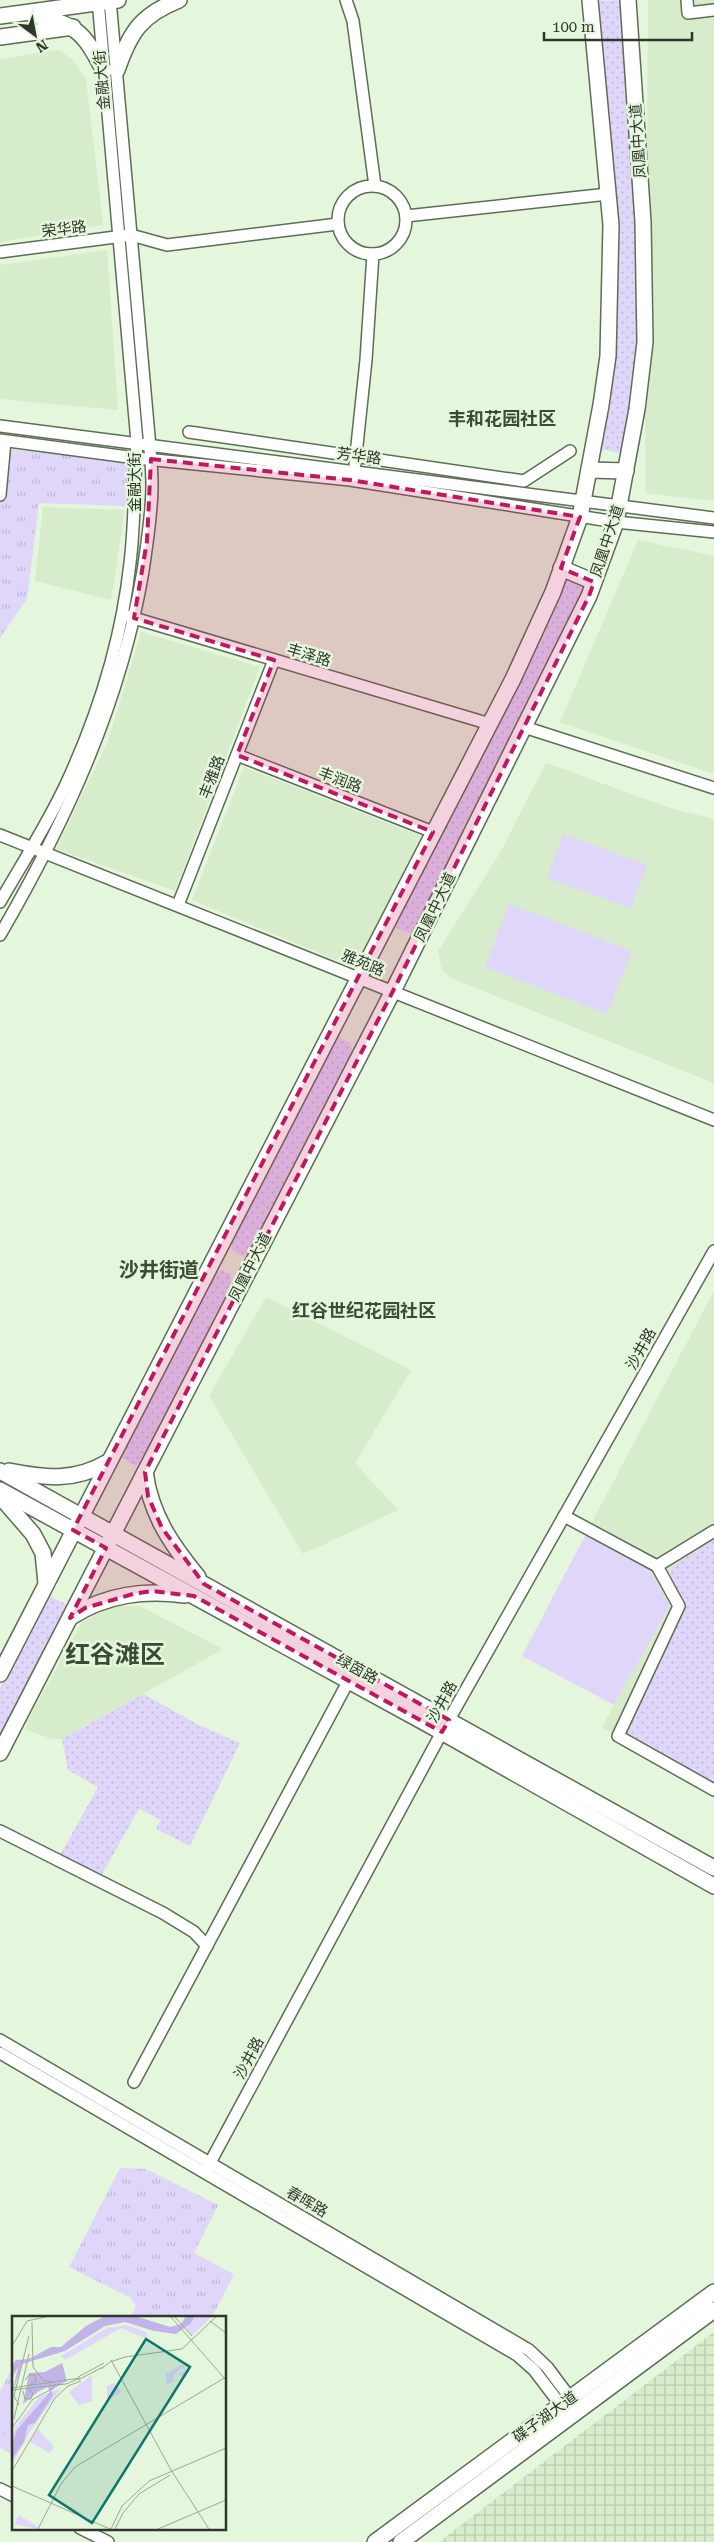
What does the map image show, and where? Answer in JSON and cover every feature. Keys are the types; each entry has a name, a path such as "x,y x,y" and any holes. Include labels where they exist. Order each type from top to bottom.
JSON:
{"main road":[{"path":"24,12 59,21 73,27 84,36 110,70 135,28 163,6 179,0"},
{"path":"586,0 596,60"},
{"path":"0,1674 490,724 517,670 562,568 580,517 608,356 611,225 590,0"},
{"name":"凤凰中大道","path":"0,1753 393,991 594,582 616,522 638,409 645,342 643,222 628,0"},
{"path":"630,32 635,0"},
{"path":"0,16 107,1"},
{"path":"0,37 73,27"},
{"path":"589,470 626,472"},
{"path":"562,568 594,582"},
{"path":"0,1470 56,1478 90,1471 108,1462"},
{"name":"绿茵路","path":"0,1470 113,1534 199,1590 349,1680 396,1706 509,1754 714,1868"},
{"path":"70,1618 85,1608 133,1594 152,1591 199,1590 162,1528 148,1496 144,1472"},
{"name":"绿茵路","path":"0,1490 106,1548 199,1590 446,1727 714,1886"},
{"path":"0,1496 33,1534 43,1553 46,1583"},
{"name":"碟子湖大道","path":"375,2542 714,2292"},
{"name":"碟子湖大道","path":"401,2542 714,2310"}],"street":[{"path":"346,0 353,22 375,186"},
{"path":"687,0 688,14 714,10"},
{"name":"金融大街","path":"0,902 67,781 93,720 114,649 130,564 136,492 137,442 118,237 107,1"},
{"name":"金融大街","path":"0,935 46,852 98,737 119,678 134,618 148,541 152,486 150,444 131,235 110,70"},
{"path":"375,186 392,192 404,206 406,216 406,227 401,238 394,246 384,252 372,254 363,253 346,242 338,224 339,212 348,197 363,187 375,186"},
{"path":"406,216 608,194"},
{"path":"131,235 167,245 338,224"},
{"name":"荣华路","path":"0,252 131,235"},
{"path":"354,470 366,360 372,254"},
{"name":"芳华路","path":"0,426 620,504 714,518"},
{"path":"189,432 524,481 570,451"},
{"path":"0,495 3,440"},
{"name":"芳华路","path":"3,440 136,458 350,480 580,517 714,532"},
{"name":"丰泽路","path":"120,615 490,724"},
{"name":"丰雅路","path":"178,905 274,660"},
{"path":"524,727 714,788"},
{"name":"丰润路","path":"236,755 433,832"},
{"name":"雅苑路","path":"0,834 714,1120"},
{"name":"沙井路","path":"207,2167 446,1727 714,1251"},
{"path":"564,1516 658,1566 679,1606 618,1736 714,1790"},
{"path":"658,1566 714,1530"},
{"path":"134,2082 349,1680"},
{"path":"0,1831 163,1913 194,1932 207,1946"},
{"name":"春晖路","path":"0,2040 207,2167"},
{"name":"春晖路","path":"0,2054 207,2167 529,2350 547,2367 566,2402 575,2414"},
{"path":"0,2489 12,2495"},
{"path":"84,2530 108,2542"}],"highlighted area":[{"path":"151,459 350,480 580,517 561,568 594,582 589,596 393,991 145,1472 148,1496 162,1528 204,1584 449,1720 442,1732 194,1596 152,1591 133,1594 85,1608 70,1618 106,1548 73,1530 433,832 237,755 274,660 134,618 147,541"}],"shaded area":[{"path":"648,0 714,0 714,501 645,493"},
{"path":"59,50 73,60 86,79 103,225 0,242 0,59"},
{"path":"107,250 118,410 0,399 0,265"},
{"path":"43,507 125,510 111,600 35,581"},
{"path":"638,540 714,556 714,774 560,722"},
{"path":"141,632 260,667 175,891 56,849 108,741"},
{"path":"546,763 673,809 714,819 714,1083 453,979 442,970 438,951 500,853"},
{"path":"244,767 421,836 365,950 336,960 192,900"},
{"path":"714,1291 714,1790 602,1727 670,1605 588,1530"},
{"path":"266,1297 411,1370 355,1463 398,1510 303,1554 209,1396"},
{"path":"120,1606 139,1606 223,1649 62,1739 49,1738 26,1730 27,1722 82,1622 106,1609"},
{"path":"714,2332 714,2542 439,2542"}],"green space":[{"path":"620,0 632,129 640,258 637,358 622,453 601,449 615,353 596,1"},
{"path":"0,448 129,462 128,506 39,503 27,599 0,638"},
{"path":"567,577 584,586 565,636 414,931 410,933 397,929 394,923 561,580"},
{"path":"563,834 647,865 631,908 547,878"},
{"path":"509,904 632,951 607,1014 485,967"},
{"path":"338,1037 351,1043 352,1051 250,1251 242,1256 232,1250 232,1237 332,1041"},
{"path":"222,1270 231,1274 231,1288 141,1464 135,1465 122,1458 120,1452 213,1275"},
{"path":"588,1530 648,1565 670,1606 614,1705 522,1656"},
{"path":"714,1539 714,1784 626,1735 685,1605 669,1575 673,1566"},
{"path":"47,1595 68,1605 0,1735 0,1688"},
{"path":"143,1694 201,1726 240,1743 190,1846 156,1829 161,1820 139,1809 101,1876 60,1855 98,1787 68,1770 62,1739"},
{"path":"120,2168 146,2169 218,2205 194,2253 234,2274 213,2316 131,2316 136,2306 131,2298 69,2267"},
{"path":"12,2368 12,2454 0,2448 0,2392"},
{"path":"12,2379 12,2437 0,2431 0,2402"}],"district":[{"name":"丰和花园社区","path":"502,418"},
{"name":"沙井街道","path":"159,1270"},
{"name":"红谷世纪花园社区","path":"364,1310"},
{"name":"红谷滩区","path":"115,1654"}]}
